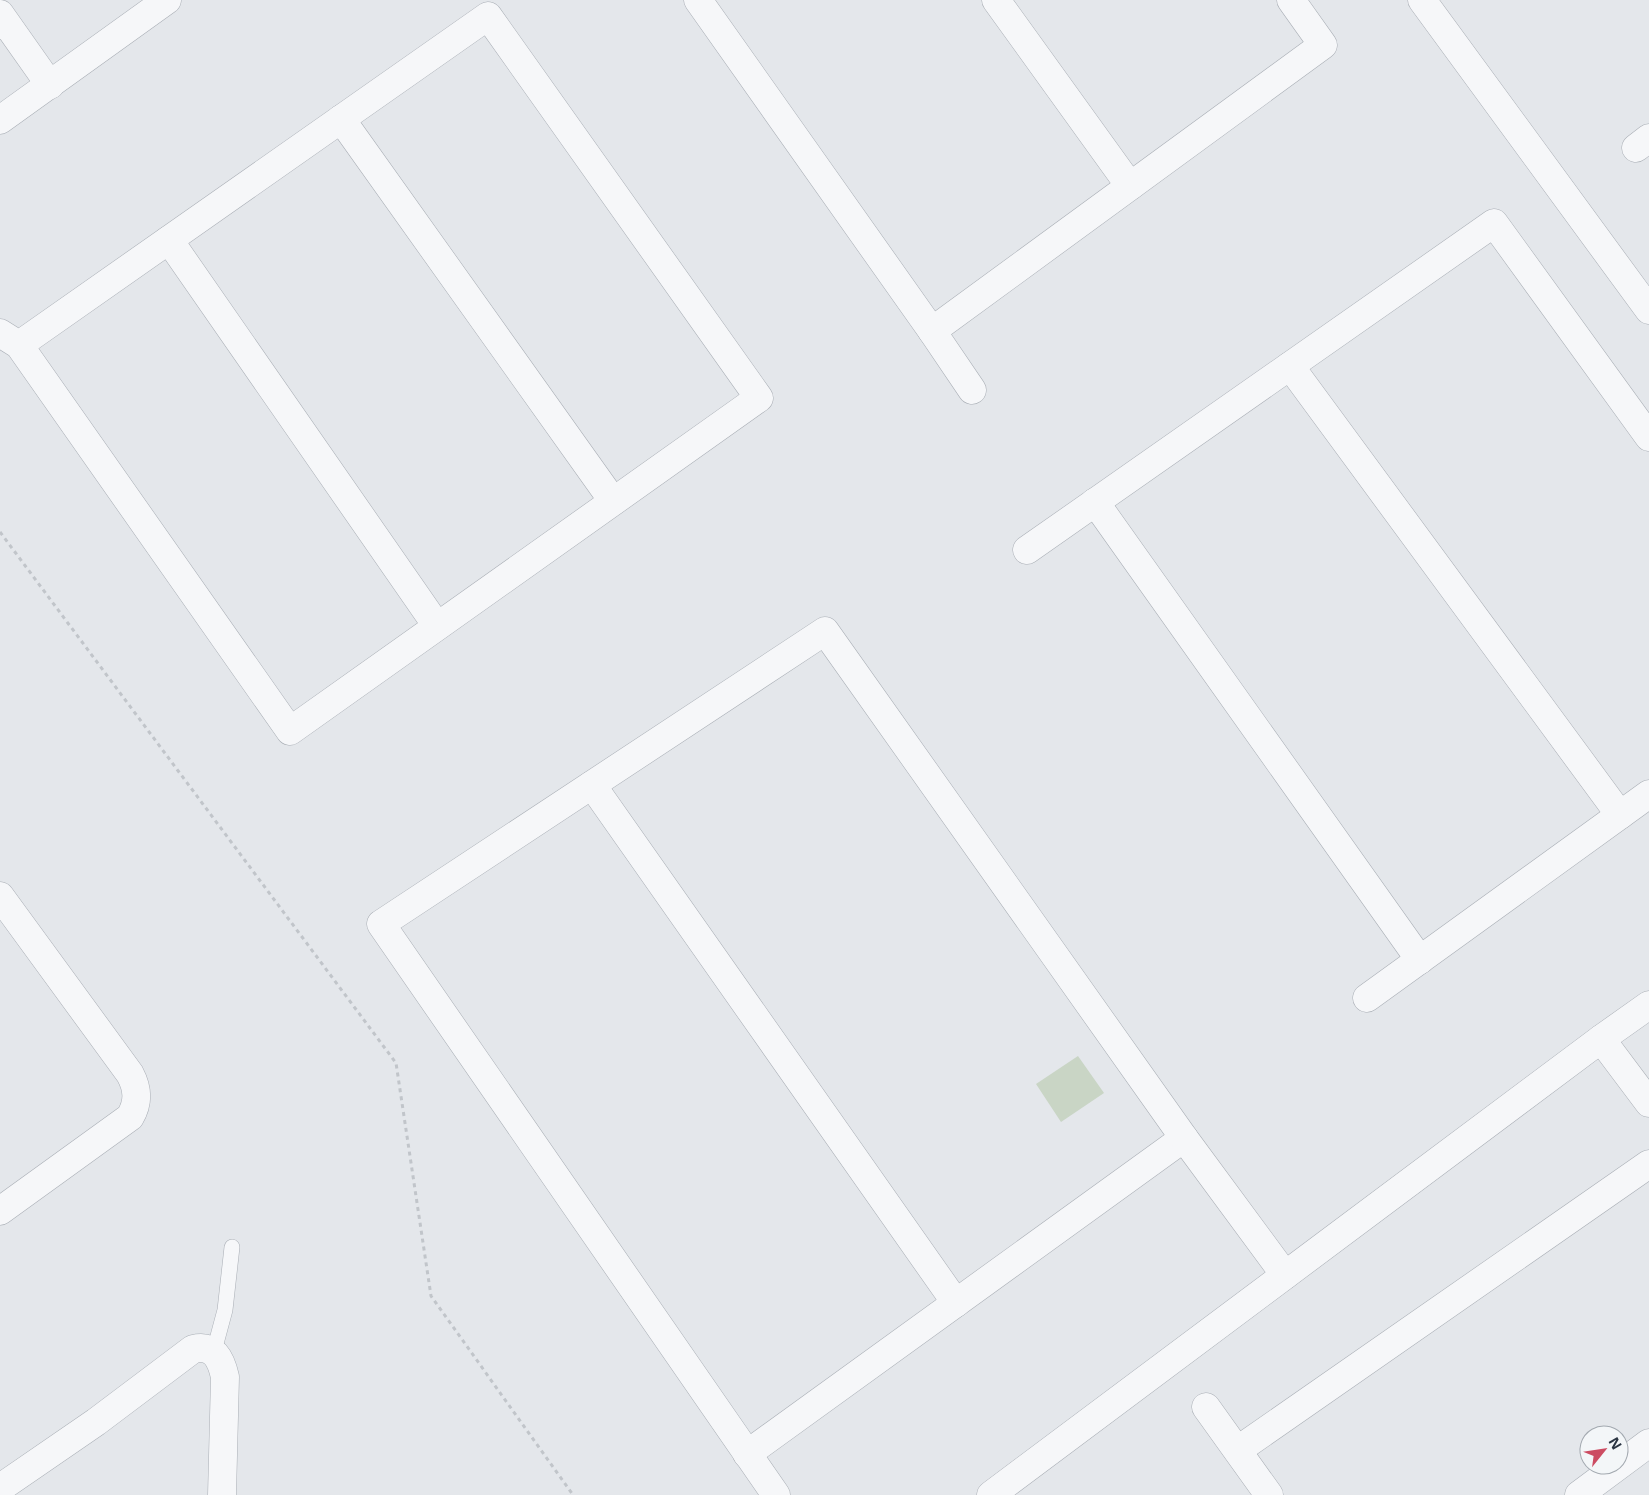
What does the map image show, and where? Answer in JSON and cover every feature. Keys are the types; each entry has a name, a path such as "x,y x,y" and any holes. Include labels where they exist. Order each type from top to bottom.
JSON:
{"street":[{"path":"0,120 167,0"},
{"path":"698,0 972,390"},
{"path":"996,0 1130,186"},
{"path":"932,331 1323,45 1291,0"},
{"path":"1422,0 1649,310"},
{"path":"0,14 50,85"},
{"path":"488,16 759,398 290,731 9,339 169,240 341,119 488,16"},
{"path":"341,119 613,501"},
{"path":"1027,550 1494,222 1649,438"},
{"path":"169,240 437,626"},
{"path":"1290,366 1620,815"},
{"path":"1095,502 1420,960"},
{"path":"776,1495 381,924 825,632 1184,1138 1285,1275"},
{"path":"592,785 956,1302"},
{"path":"1367,998 1649,794"},
{"path":"0,896 130,1074 137,1091 137,1101 130,1117 0,1212"},
{"path":"991,1495 1649,1005"},
{"path":"1601,1039 1649,1103"},
{"path":"747,1454 1184,1138"},
{"path":"1238,1450 1649,1164"},
{"path":"0,1488 96,1422 193,1348 207,1348 214,1351 223,1367 225,1377 222,1495"},
{"path":"1206,1407 1269,1495"},
{"path":"1579,1495 1649,1443"}],"lane":[{"path":"214,1351 225,1310 232,1246"}],"path":[{"path":"0,532 396,1063 431,1296 573,1495"}],"green space":[{"path":"1078,1056 1104,1093 1061,1122 1036,1084"}]}
